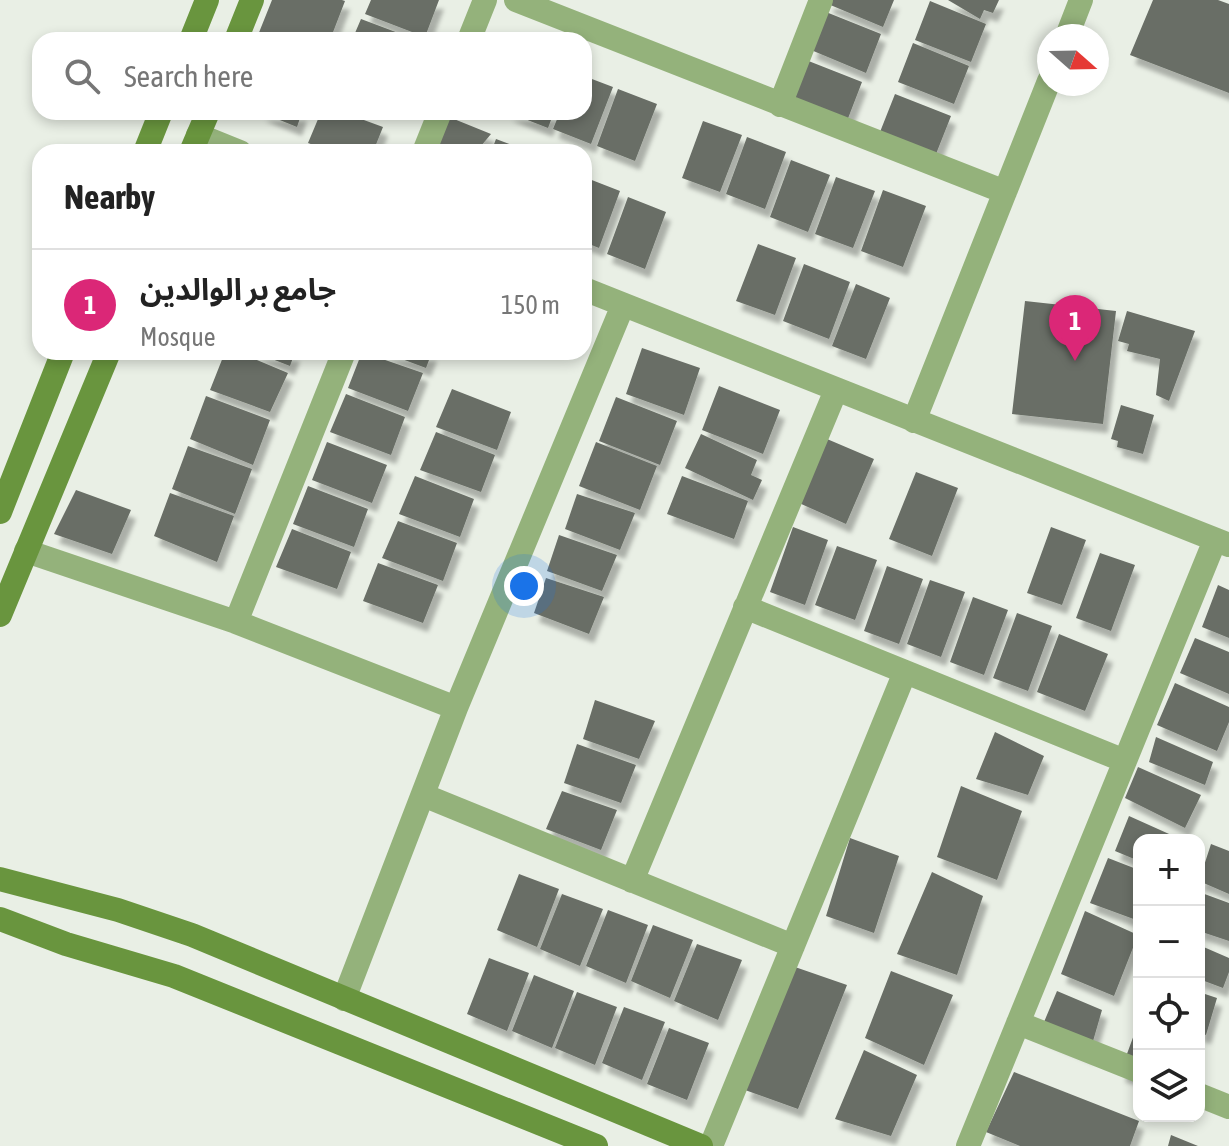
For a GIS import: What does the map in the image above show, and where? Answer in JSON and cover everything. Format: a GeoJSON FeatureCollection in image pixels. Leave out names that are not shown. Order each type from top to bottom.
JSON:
{"type":"FeatureCollection","features":[{"type":"Feature","properties":{"kind":"main road"},"geometry":{"type":"LineString","coordinates":[[194,32],[207,0]]}},
{"type":"Feature","properties":{"kind":"main road"},"geometry":{"type":"LineString","coordinates":[[239,32],[252,0]]}},
{"type":"Feature","properties":{"kind":"main road"},"geometry":{"type":"LineString","coordinates":[[148,144],[158,120]]}},
{"type":"Feature","properties":{"kind":"main road"},"geometry":{"type":"LineString","coordinates":[[195,144],[205,120]]}},
{"type":"Feature","properties":{"kind":"main road"},"geometry":{"type":"LineString","coordinates":[[0,512],[60,360]]}},
{"type":"Feature","properties":{"kind":"main road"},"geometry":{"type":"LineString","coordinates":[[0,615],[106,360]]}},
{"type":"Feature","properties":{"kind":"main road"},"geometry":{"type":"LineString","coordinates":[[0,879],[118,910],[192,935],[701,1146]]}},
{"type":"Feature","properties":{"kind":"main road"},"geometry":{"type":"LineString","coordinates":[[0,919],[66,944],[174,976],[596,1146]]}},
{"type":"Feature","properties":{"kind":"street"},"geometry":{"type":"LineString","coordinates":[[472,32],[485,0]]}},
{"type":"Feature","properties":{"kind":"street"},"geometry":{"type":"LineString","coordinates":[[516,0],[1005,192]]}},
{"type":"Feature","properties":{"kind":"street"},"geometry":{"type":"LineString","coordinates":[[780,105],[821,0]]}},
{"type":"Feature","properties":{"kind":"street"},"geometry":{"type":"LineString","coordinates":[[1072,24],[1081,0]]}},
{"type":"Feature","properties":{"kind":"street"},"geometry":{"type":"LineString","coordinates":[[914,421],[1043,96]]}},
{"type":"Feature","properties":{"kind":"street"},"geometry":{"type":"LineString","coordinates":[[427,144],[437,120]]}},
{"type":"Feature","properties":{"kind":"street"},"geometry":{"type":"LineString","coordinates":[[592,292],[1222,542],[1125,761],[968,1146]]}},
{"type":"Feature","properties":{"kind":"street"},"geometry":{"type":"LineString","coordinates":[[344,999],[456,708],[623,305]]}},
{"type":"Feature","properties":{"kind":"street"},"geometry":{"type":"LineString","coordinates":[[236,622],[341,360]]}},
{"type":"Feature","properties":{"kind":"street"},"geometry":{"type":"LineString","coordinates":[[632,881],[836,390]]}},
{"type":"Feature","properties":{"kind":"street"},"geometry":{"type":"LineString","coordinates":[[26,551],[236,622],[456,708]]}},
{"type":"Feature","properties":{"kind":"street"},"geometry":{"type":"LineString","coordinates":[[745,607],[1125,761]]}},
{"type":"Feature","properties":{"kind":"street"},"geometry":{"type":"LineString","coordinates":[[711,1146],[905,672]]}},
{"type":"Feature","properties":{"kind":"street"},"geometry":{"type":"LineString","coordinates":[[423,795],[793,946]]}},
{"type":"Feature","properties":{"kind":"street"},"geometry":{"type":"LineString","coordinates":[[1018,1023],[1133,1069]]}},
{"type":"Feature","properties":{"kind":"street"},"geometry":{"type":"LineString","coordinates":[[1205,1097],[1229,1107]]}},
{"type":"Feature","properties":{"kind":"building"},"geometry":{"type":"Polygon","coordinates":[[[272,0],[345,1],[333,32],[259,32],[272,0]]]}},
{"type":"Feature","properties":{"kind":"building"},"geometry":{"type":"Polygon","coordinates":[[[371,0],[439,0],[427,32],[412,32],[365,14],[371,0]]]}},
{"type":"Feature","properties":{"kind":"building"},"geometry":{"type":"Polygon","coordinates":[[[829,0],[894,0],[883,27],[828,4],[829,0]]]}},
{"type":"Feature","properties":{"kind":"building"},"geometry":{"type":"Polygon","coordinates":[[[948,0],[999,0],[993,13],[984,10],[980,19],[948,0]]]}},
{"type":"Feature","properties":{"kind":"building"},"geometry":{"type":"Polygon","coordinates":[[[1153,0],[1218,0],[1229,4],[1229,93],[1130,55],[1153,0]]]}},
{"type":"Feature","properties":{"kind":"building"},"geometry":{"type":"Polygon","coordinates":[[[930,1],[986,24],[971,62],[915,40],[930,1]]]}},
{"type":"Feature","properties":{"kind":"building"},"geometry":{"type":"Polygon","coordinates":[[[826,12],[881,34],[866,73],[811,50],[826,12]]]}},
{"type":"Feature","properties":{"kind":"building"},"geometry":{"type":"Polygon","coordinates":[[[361,19],[396,32],[355,32],[361,19]]]}},
{"type":"Feature","properties":{"kind":"building"},"geometry":{"type":"Polygon","coordinates":[[[913,43],[969,66],[954,104],[898,82],[913,43]]]}},
{"type":"Feature","properties":{"kind":"building"},"geometry":{"type":"Polygon","coordinates":[[[806,60],[862,82],[847,121],[791,98],[806,60]]]}},
{"type":"Feature","properties":{"kind":"building"},"geometry":{"type":"Polygon","coordinates":[[[592,79],[613,87],[591,144],[553,129],[557,120],[592,120],[592,79]]]}},
{"type":"Feature","properties":{"kind":"building"},"geometry":{"type":"Polygon","coordinates":[[[618,89],[657,104],[635,161],[597,146],[618,89]]]}},
{"type":"Feature","properties":{"kind":"building"},"geometry":{"type":"Polygon","coordinates":[[[895,94],[951,116],[936,154],[880,132],[895,94]]]}},
{"type":"Feature","properties":{"kind":"building"},"geometry":{"type":"Polygon","coordinates":[[[280,120],[299,120],[297,127],[280,120]]]}},
{"type":"Feature","properties":{"kind":"building"},"geometry":{"type":"Polygon","coordinates":[[[318,120],[364,120],[383,127],[376,144],[308,143],[318,120]]]}},
{"type":"Feature","properties":{"kind":"building"},"geometry":{"type":"Polygon","coordinates":[[[448,120],[456,120],[491,134],[483,144],[439,144],[448,120]]]}},
{"type":"Feature","properties":{"kind":"building"},"geometry":{"type":"Polygon","coordinates":[[[528,120],[551,120],[548,128],[528,120]]]}},
{"type":"Feature","properties":{"kind":"building"},"geometry":{"type":"Polygon","coordinates":[[[703,121],[742,135],[720,192],[682,178],[703,121]]]}},
{"type":"Feature","properties":{"kind":"building"},"geometry":{"type":"Polygon","coordinates":[[[747,137],[786,152],[765,209],[726,194],[747,137]]]}},
{"type":"Feature","properties":{"kind":"building"},"geometry":{"type":"Polygon","coordinates":[[[791,160],[830,175],[808,232],[770,217],[791,160]]]}},
{"type":"Feature","properties":{"kind":"building"},"geometry":{"type":"Polygon","coordinates":[[[836,177],[875,191],[853,248],[815,234],[836,177]]]}},
{"type":"Feature","properties":{"kind":"building"},"geometry":{"type":"Polygon","coordinates":[[[592,180],[620,191],[599,248],[592,245],[592,180]]]}},
{"type":"Feature","properties":{"kind":"building"},"geometry":{"type":"Polygon","coordinates":[[[883,190],[926,206],[903,267],[861,251],[883,190]]]}},
{"type":"Feature","properties":{"kind":"building"},"geometry":{"type":"Polygon","coordinates":[[[628,197],[666,212],[645,269],[607,254],[628,197]]]}},
{"type":"Feature","properties":{"kind":"building"},"geometry":{"type":"Polygon","coordinates":[[[758,244],[796,258],[775,315],[736,301],[758,244]]]}},
{"type":"Feature","properties":{"kind":"building"},"geometry":{"type":"Polygon","coordinates":[[[804,264],[850,282],[829,339],[783,321],[804,264]]]}},
{"type":"Feature","properties":{"kind":"building"},"geometry":{"type":"Polygon","coordinates":[[[856,284],[890,298],[866,359],[832,346],[856,284]]]}},
{"type":"Feature","properties":{"kind":"building"},"geometry":{"type":"Polygon","coordinates":[[[1025,301],[1116,311],[1103,424],[1012,414],[1025,301]]]}},
{"type":"Feature","properties":{"kind":"building"},"geometry":{"type":"Polygon","coordinates":[[[1127,311],[1195,331],[1169,401],[1156,395],[1160,359],[1127,351],[1129,344],[1118,341],[1127,311]]]}},
{"type":"Feature","properties":{"kind":"building"},"geometry":{"type":"Polygon","coordinates":[[[642,348],[700,368],[684,415],[626,394],[642,348]]]}},
{"type":"Feature","properties":{"kind":"building"},"geometry":{"type":"Polygon","coordinates":[[[222,360],[257,360],[288,373],[270,412],[210,390],[222,360]]]}},
{"type":"Feature","properties":{"kind":"building"},"geometry":{"type":"Polygon","coordinates":[[[275,360],[292,360],[290,366],[275,360]]]}},
{"type":"Feature","properties":{"kind":"building"},"geometry":{"type":"Polygon","coordinates":[[[359,360],[385,360],[423,373],[408,411],[348,388],[359,360]]]}},
{"type":"Feature","properties":{"kind":"building"},"geometry":{"type":"Polygon","coordinates":[[[404,360],[429,360],[426,368],[404,360]]]}},
{"type":"Feature","properties":{"kind":"building"},"geometry":{"type":"Polygon","coordinates":[[[719,386],[780,410],[763,454],[702,430],[719,386]]]}},
{"type":"Feature","properties":{"kind":"building"},"geometry":{"type":"Polygon","coordinates":[[[452,389],[511,412],[497,450],[436,427],[452,389]]]}},
{"type":"Feature","properties":{"kind":"building"},"geometry":{"type":"Polygon","coordinates":[[[346,394],[405,417],[391,455],[330,432],[346,394]]]}},
{"type":"Feature","properties":{"kind":"building"},"geometry":{"type":"Polygon","coordinates":[[[206,396],[270,420],[253,465],[190,439],[206,396]]]}},
{"type":"Feature","properties":{"kind":"building"},"geometry":{"type":"Polygon","coordinates":[[[616,397],[677,421],[660,465],[599,441],[616,397]]]}},
{"type":"Feature","properties":{"kind":"building"},"geometry":{"type":"Polygon","coordinates":[[[1121,405],[1154,415],[1143,454],[1117,447],[1118,441],[1111,439],[1121,405]]]}},
{"type":"Feature","properties":{"kind":"building"},"geometry":{"type":"Polygon","coordinates":[[[436,432],[495,455],[481,492],[420,470],[436,432]]]}},
{"type":"Feature","properties":{"kind":"building"},"geometry":{"type":"Polygon","coordinates":[[[701,434],[757,460],[751,475],[762,480],[753,500],[685,468],[701,434]]]}},
{"type":"Feature","properties":{"kind":"building"},"geometry":{"type":"Polygon","coordinates":[[[827,439],[874,459],[846,524],[799,503],[827,439]]]}},
{"type":"Feature","properties":{"kind":"building"},"geometry":{"type":"Polygon","coordinates":[[[327,442],[387,465],[372,503],[312,480],[327,442]]]}},
{"type":"Feature","properties":{"kind":"building"},"geometry":{"type":"Polygon","coordinates":[[[596,442],[657,466],[640,510],[579,486],[596,442]]]}},
{"type":"Feature","properties":{"kind":"building"},"geometry":{"type":"Polygon","coordinates":[[[188,446],[252,469],[235,514],[172,489],[188,446]]]}},
{"type":"Feature","properties":{"kind":"building"},"geometry":{"type":"Polygon","coordinates":[[[916,472],[958,488],[932,556],[889,539],[916,472]]]}},
{"type":"Feature","properties":{"kind":"building"},"geometry":{"type":"Polygon","coordinates":[[[415,476],[474,499],[460,537],[399,514],[415,476]]]}},
{"type":"Feature","properties":{"kind":"building"},"geometry":{"type":"Polygon","coordinates":[[[682,476],[748,501],[734,539],[667,514],[682,476]]]}},
{"type":"Feature","properties":{"kind":"building"},"geometry":{"type":"Polygon","coordinates":[[[308,486],[368,509],[354,547],[293,524],[308,486]]]}},
{"type":"Feature","properties":{"kind":"building"},"geometry":{"type":"Polygon","coordinates":[[[76,490],[131,510],[112,554],[54,534],[76,490]]]}},
{"type":"Feature","properties":{"kind":"building"},"geometry":{"type":"Polygon","coordinates":[[[170,493],[234,516],[217,562],[154,536],[170,493]]]}},
{"type":"Feature","properties":{"kind":"building"},"geometry":{"type":"Polygon","coordinates":[[[577,494],[635,513],[620,550],[565,529],[577,494]]]}},
{"type":"Feature","properties":{"kind":"building"},"geometry":{"type":"Polygon","coordinates":[[[398,521],[457,543],[443,581],[382,558],[398,521]]]}},
{"type":"Feature","properties":{"kind":"building"},"geometry":{"type":"Polygon","coordinates":[[[793,527],[828,540],[805,605],[770,592],[793,527]]]}},
{"type":"Feature","properties":{"kind":"building"},"geometry":{"type":"Polygon","coordinates":[[[1051,527],[1086,540],[1062,605],[1027,593],[1051,527]]]}},
{"type":"Feature","properties":{"kind":"building"},"geometry":{"type":"Polygon","coordinates":[[[292,529],[351,552],[337,589],[276,567],[292,529]]]}},
{"type":"Feature","properties":{"kind":"building"},"geometry":{"type":"Polygon","coordinates":[[[559,535],[617,555],[602,591],[547,571],[559,535]]]}},
{"type":"Feature","properties":{"kind":"building"},"geometry":{"type":"Polygon","coordinates":[[[837,546],[877,560],[855,620],[815,605],[837,546]]]}},
{"type":"Feature","properties":{"kind":"building"},"geometry":{"type":"Polygon","coordinates":[[[1100,553],[1135,565],[1111,631],[1076,618],[1100,553]]]}},
{"type":"Feature","properties":{"kind":"building"},"geometry":{"type":"Polygon","coordinates":[[[378,563],[438,585],[423,623],[363,601],[378,563]]]}},
{"type":"Feature","properties":{"kind":"building"},"geometry":{"type":"Polygon","coordinates":[[[887,566],[923,579],[899,644],[864,631],[887,566]]]}},
{"type":"Feature","properties":{"kind":"building"},"geometry":{"type":"Polygon","coordinates":[[[546,578],[604,597],[589,634],[534,613],[546,578]]]}},
{"type":"Feature","properties":{"kind":"building"},"geometry":{"type":"Polygon","coordinates":[[[930,580],[965,592],[941,657],[907,644],[930,580]]]}},
{"type":"Feature","properties":{"kind":"building"},"geometry":{"type":"Polygon","coordinates":[[[1218,585],[1229,590],[1229,638],[1202,627],[1218,585]]]}},
{"type":"Feature","properties":{"kind":"building"},"geometry":{"type":"Polygon","coordinates":[[[973,597],[1008,610],[984,675],[950,662],[973,597]]]}},
{"type":"Feature","properties":{"kind":"building"},"geometry":{"type":"Polygon","coordinates":[[[1017,613],[1052,626],[1028,691],[993,678],[1017,613]]]}},
{"type":"Feature","properties":{"kind":"building"},"geometry":{"type":"Polygon","coordinates":[[[1059,634],[1108,654],[1085,711],[1037,692],[1059,634]]]}},
{"type":"Feature","properties":{"kind":"building"},"geometry":{"type":"Polygon","coordinates":[[[1195,638],[1229,652],[1229,694],[1180,673],[1195,638]]]}},
{"type":"Feature","properties":{"kind":"building"},"geometry":{"type":"Polygon","coordinates":[[[1175,683],[1229,707],[1229,722],[1217,751],[1157,725],[1175,683]]]}},
{"type":"Feature","properties":{"kind":"building"},"geometry":{"type":"Polygon","coordinates":[[[595,700],[655,721],[639,759],[583,739],[595,700]]]}},
{"type":"Feature","properties":{"kind":"building"},"geometry":{"type":"Polygon","coordinates":[[[995,732],[1044,756],[1028,795],[976,779],[995,732]]]}},
{"type":"Feature","properties":{"kind":"building"},"geometry":{"type":"Polygon","coordinates":[[[1156,737],[1213,762],[1205,785],[1149,762],[1156,737]]]}},
{"type":"Feature","properties":{"kind":"building"},"geometry":{"type":"Polygon","coordinates":[[[577,744],[636,765],[621,803],[564,783],[577,744]]]}},
{"type":"Feature","properties":{"kind":"building"},"geometry":{"type":"Polygon","coordinates":[[[1138,767],[1201,795],[1185,828],[1125,798],[1138,767]]]}},
{"type":"Feature","properties":{"kind":"building"},"geometry":{"type":"Polygon","coordinates":[[[961,786],[1022,811],[997,880],[937,857],[961,786]]]}},
{"type":"Feature","properties":{"kind":"building"},"geometry":{"type":"Polygon","coordinates":[[[562,791],[617,810],[601,850],[546,829],[562,791]]]}},
{"type":"Feature","properties":{"kind":"building"},"geometry":{"type":"Polygon","coordinates":[[[1129,816],[1169,834],[1133,834],[1133,858],[1115,851],[1129,816]]]}},
{"type":"Feature","properties":{"kind":"building"},"geometry":{"type":"Polygon","coordinates":[[[850,838],[899,856],[874,933],[826,916],[850,838]]]}},
{"type":"Feature","properties":{"kind":"building"},"geometry":{"type":"Polygon","coordinates":[[[1211,844],[1229,851],[1229,894],[1205,884],[1205,862],[1211,844]]]}},
{"type":"Feature","properties":{"kind":"building"},"geometry":{"type":"Polygon","coordinates":[[[1108,858],[1133,868],[1133,919],[1090,903],[1108,858]]]}},
{"type":"Feature","properties":{"kind":"building"},"geometry":{"type":"Polygon","coordinates":[[[932,872],[983,896],[957,975],[897,954],[932,872]]]}},
{"type":"Feature","properties":{"kind":"building"},"geometry":{"type":"Polygon","coordinates":[[[519,874],[559,889],[537,947],[497,930],[519,874]]]}},
{"type":"Feature","properties":{"kind":"building"},"geometry":{"type":"Polygon","coordinates":[[[562,894],[603,909],[580,966],[540,949],[562,894]]]}},
{"type":"Feature","properties":{"kind":"building"},"geometry":{"type":"Polygon","coordinates":[[[1205,894],[1229,903],[1229,941],[1205,933],[1205,894]]]}},
{"type":"Feature","properties":{"kind":"building"},"geometry":{"type":"Polygon","coordinates":[[[608,910],[648,925],[626,983],[586,966],[608,910]]]}},
{"type":"Feature","properties":{"kind":"building"},"geometry":{"type":"Polygon","coordinates":[[[1085,911],[1133,933],[1133,948],[1114,996],[1061,974],[1085,911]]]}},
{"type":"Feature","properties":{"kind":"building"},"geometry":{"type":"Polygon","coordinates":[[[653,925],[693,940],[670,998],[631,981],[653,925]]]}},
{"type":"Feature","properties":{"kind":"building"},"geometry":{"type":"Polygon","coordinates":[[[697,944],[742,960],[718,1020],[674,1001],[697,944]]]}},
{"type":"Feature","properties":{"kind":"building"},"geometry":{"type":"Polygon","coordinates":[[[1205,948],[1229,958],[1229,972],[1223,988],[1205,981],[1205,948]]]}},
{"type":"Feature","properties":{"kind":"building"},"geometry":{"type":"Polygon","coordinates":[[[489,958],[529,973],[507,1031],[467,1014],[489,958]]]}},
{"type":"Feature","properties":{"kind":"building"},"geometry":{"type":"Polygon","coordinates":[[[795,967],[847,985],[798,1109],[745,1090],[795,967]]]}},
{"type":"Feature","properties":{"kind":"building"},"geometry":{"type":"Polygon","coordinates":[[[891,971],[953,995],[924,1065],[865,1038],[891,971]]]}},
{"type":"Feature","properties":{"kind":"building"},"geometry":{"type":"Polygon","coordinates":[[[534,975],[574,991],[552,1048],[512,1031],[534,975]]]}},
{"type":"Feature","properties":{"kind":"building"},"geometry":{"type":"Polygon","coordinates":[[[1057,991],[1102,1010],[1089,1055],[1039,1034],[1057,991]]]}},
{"type":"Feature","properties":{"kind":"building"},"geometry":{"type":"Polygon","coordinates":[[[577,992],[617,1007],[595,1065],[555,1048],[577,992]]]}},
{"type":"Feature","properties":{"kind":"building"},"geometry":{"type":"Polygon","coordinates":[[[1205,994],[1217,998],[1205,1035],[1205,994]]]}},
{"type":"Feature","properties":{"kind":"building"},"geometry":{"type":"Polygon","coordinates":[[[624,1007],[665,1022],[642,1080],[602,1063],[624,1007]]]}},
{"type":"Feature","properties":{"kind":"building"},"geometry":{"type":"Polygon","coordinates":[[[669,1028],[709,1043],[687,1100],[647,1084],[669,1028]]]}},
{"type":"Feature","properties":{"kind":"building"},"geometry":{"type":"Polygon","coordinates":[[[1133,1037],[1133,1077],[1120,1073],[1133,1037]]]}},
{"type":"Feature","properties":{"kind":"building"},"geometry":{"type":"Polygon","coordinates":[[[864,1050],[917,1075],[891,1136],[835,1119],[864,1050]]]}},
{"type":"Feature","properties":{"kind":"building"},"geometry":{"type":"Polygon","coordinates":[[[1014,1072],[1139,1122],[1130,1146],[1020,1146],[986,1132],[1014,1072]]]}},
{"type":"Feature","properties":{"kind":"building"},"geometry":{"type":"Polygon","coordinates":[[[1171,1135],[1198,1146],[1168,1146],[1171,1135]]]}},
{"type":"Feature","properties":{"kind":"place","name":"جامع بر الوالدين"},"geometry":{"type":"Point","coordinates":[1075,361]}}]}
